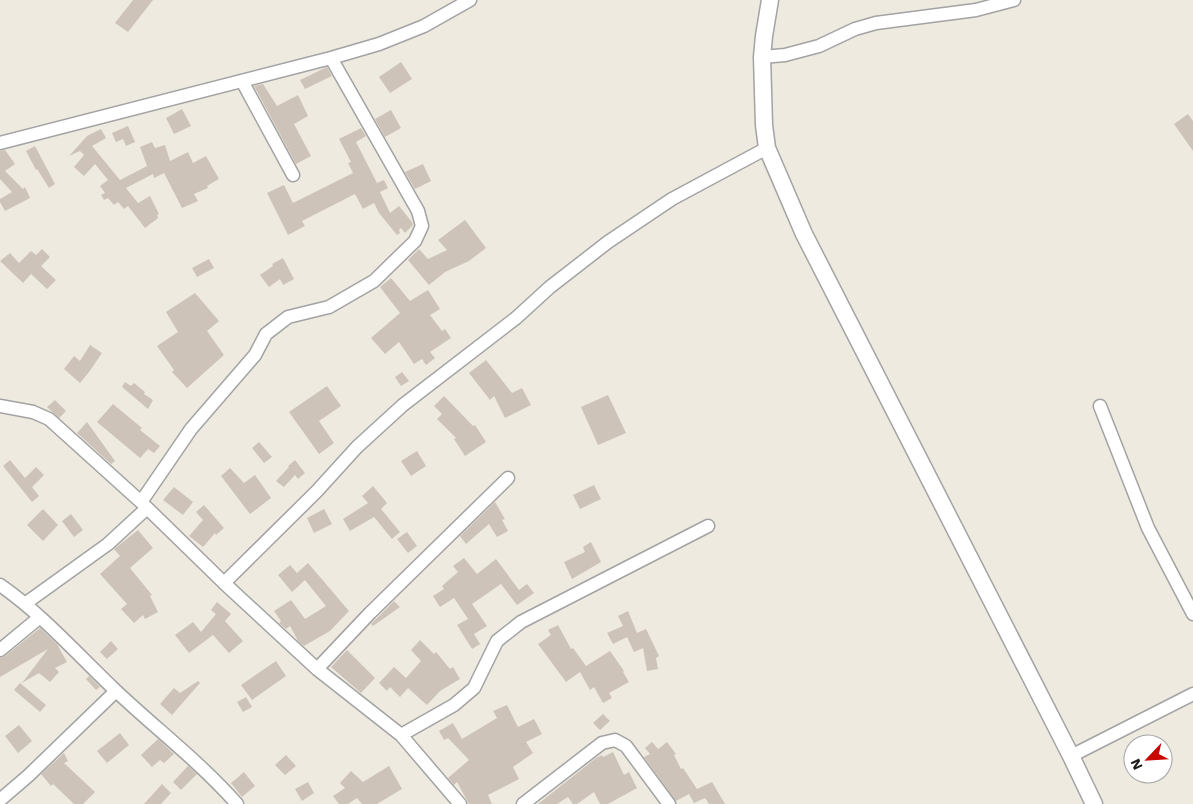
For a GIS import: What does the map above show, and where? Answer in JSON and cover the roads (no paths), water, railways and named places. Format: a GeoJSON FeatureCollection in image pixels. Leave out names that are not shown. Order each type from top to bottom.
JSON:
{"type":"FeatureCollection","features":[{"type":"Feature","properties":{"kind":"street"},"geometry":{"type":"LineString","coordinates":[[0,144],[379,44],[424,26],[470,0]]}},
{"type":"Feature","properties":{"kind":"street"},"geometry":{"type":"LineString","coordinates":[[770,0],[762,57],[764,125],[767,148],[804,234],[1094,804]]}},
{"type":"Feature","properties":{"kind":"street"},"geometry":{"type":"LineString","coordinates":[[762,57],[785,55],[819,46],[854,29],[876,23],[976,10],[1014,0]]}},
{"type":"Feature","properties":{"kind":"street"},"geometry":{"type":"LineString","coordinates":[[26,603],[108,544],[144,505],[191,429],[255,355],[266,334],[288,317],[329,307],[374,281],[416,241],[422,226],[418,210],[331,58]]}},
{"type":"Feature","properties":{"kind":"street"},"geometry":{"type":"LineString","coordinates":[[242,81],[293,175]]}},
{"type":"Feature","properties":{"kind":"street"},"geometry":{"type":"LineString","coordinates":[[224,583],[317,491],[357,447],[403,405],[516,318],[550,287],[608,242],[672,199],[767,148]]}},
{"type":"Feature","properties":{"kind":"street"},"geometry":{"type":"LineString","coordinates":[[0,406],[33,412],[48,419],[144,505],[224,583],[317,669],[401,735],[460,804]]}},
{"type":"Feature","properties":{"kind":"street"},"geometry":{"type":"LineString","coordinates":[[1100,406],[1148,528],[1193,614]]}},
{"type":"Feature","properties":{"kind":"street"},"geometry":{"type":"LineString","coordinates":[[317,669],[370,612],[508,478]]}},
{"type":"Feature","properties":{"kind":"street"},"geometry":{"type":"LineString","coordinates":[[401,735],[454,705],[474,688],[497,641],[521,622],[708,526]]}},
{"type":"Feature","properties":{"kind":"street"},"geometry":{"type":"LineString","coordinates":[[0,585],[26,603],[116,691],[215,780],[237,804]]}},
{"type":"Feature","properties":{"kind":"street"},"geometry":{"type":"LineString","coordinates":[[0,650],[40,617]]}},
{"type":"Feature","properties":{"kind":"street"},"geometry":{"type":"LineString","coordinates":[[0,800],[28,776],[116,691]]}},
{"type":"Feature","properties":{"kind":"street"},"geometry":{"type":"LineString","coordinates":[[1071,756],[1193,694]]}},
{"type":"Feature","properties":{"kind":"street"},"geometry":{"type":"LineString","coordinates":[[523,804],[602,743],[615,740],[626,746],[669,804]]}}]}
